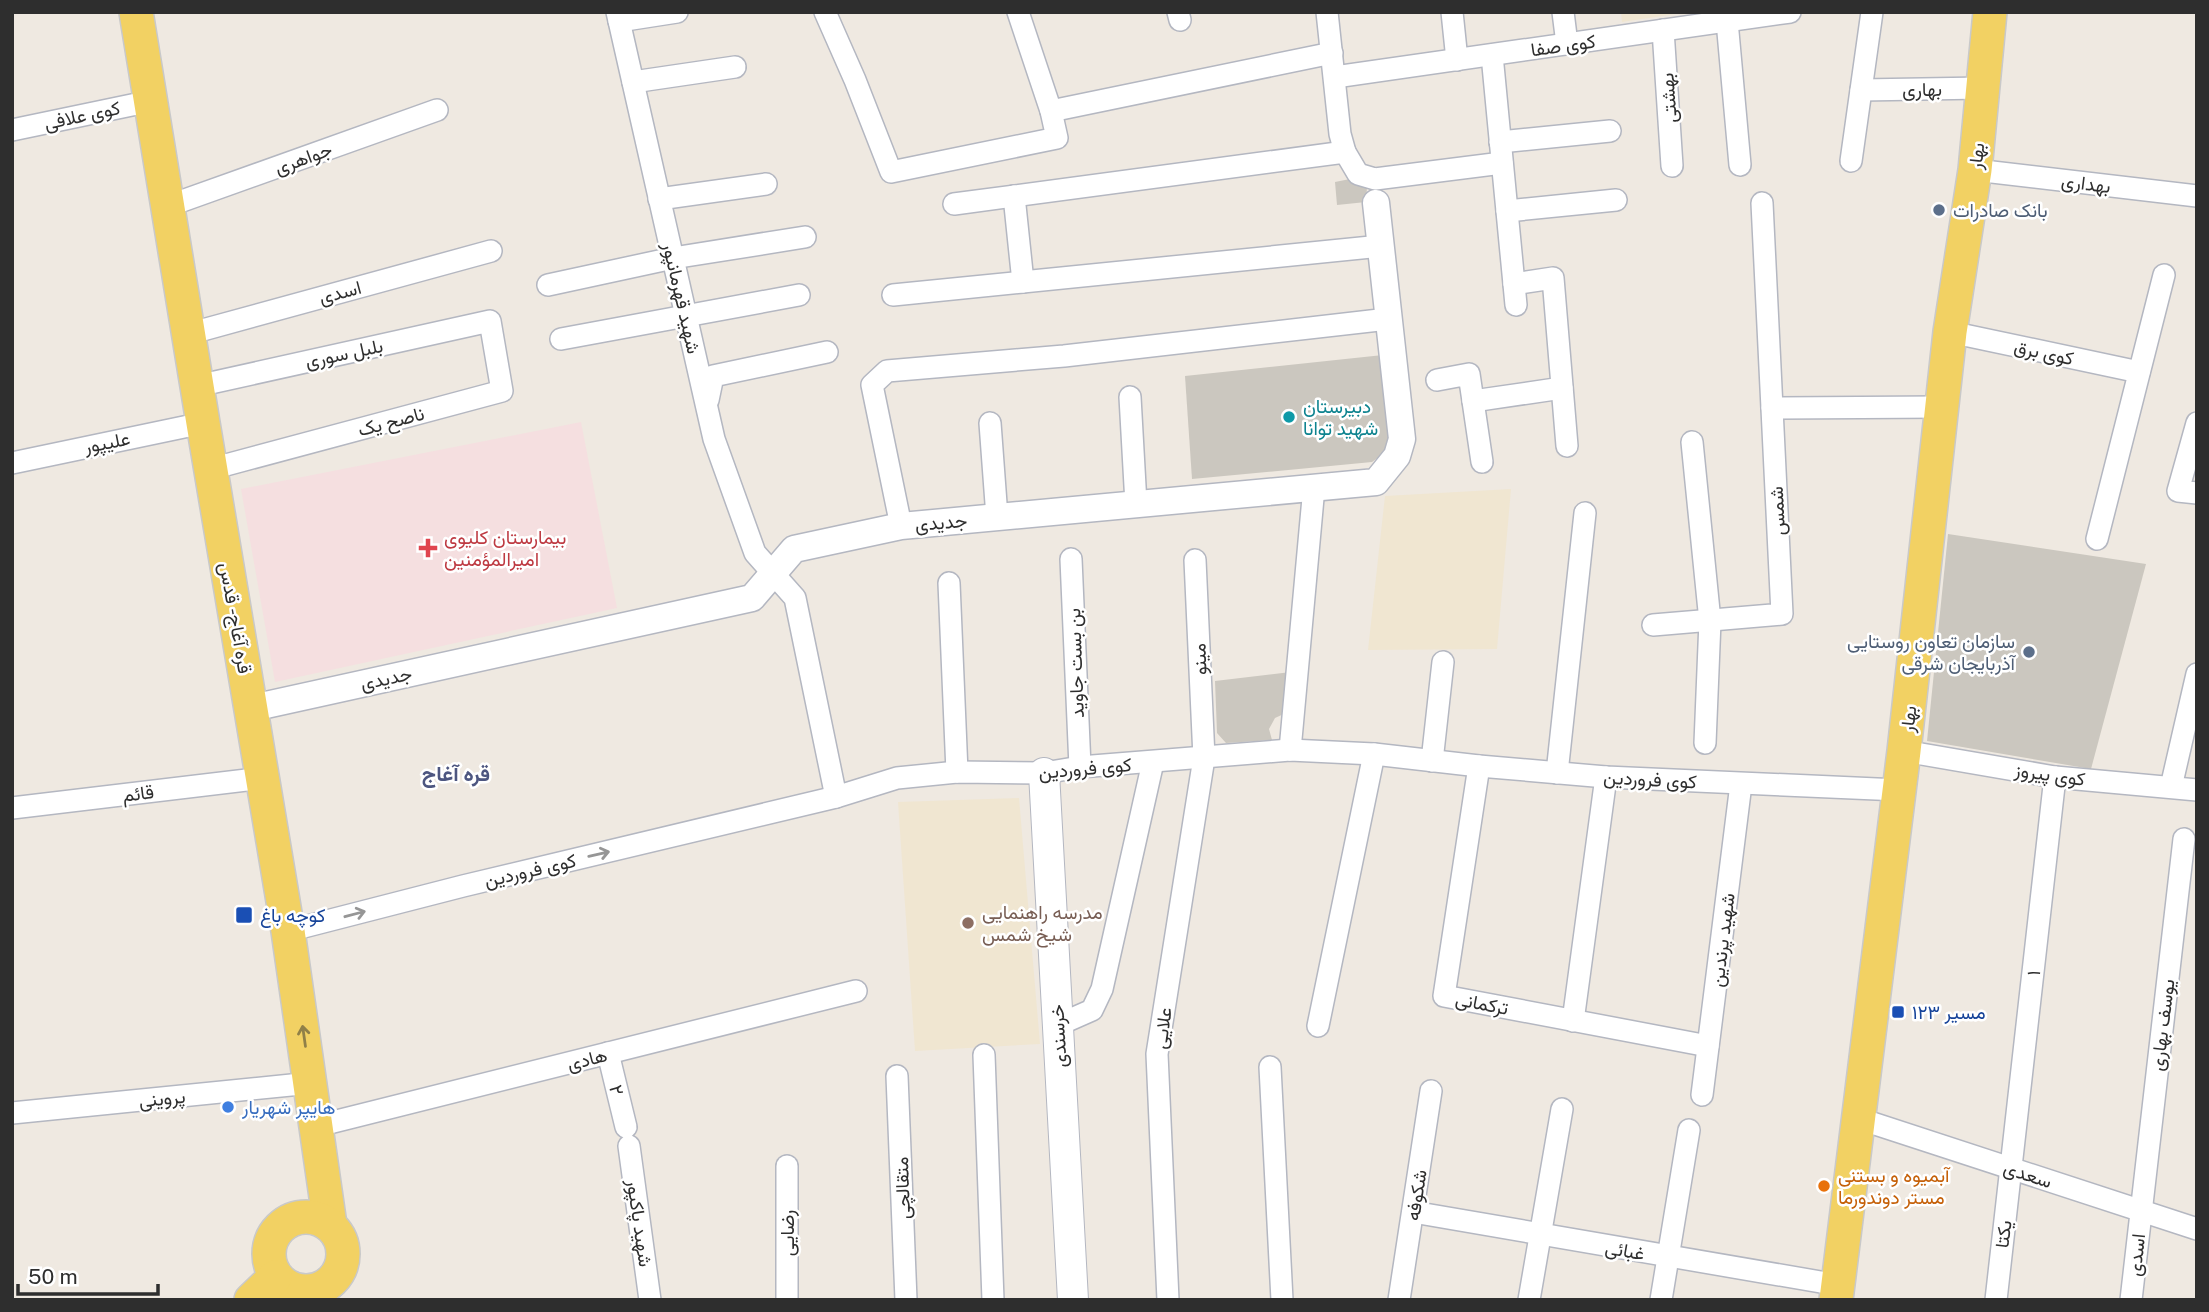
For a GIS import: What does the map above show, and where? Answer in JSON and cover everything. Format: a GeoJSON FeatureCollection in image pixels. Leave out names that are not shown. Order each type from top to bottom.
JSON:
{"type":"FeatureCollection","features":[{"type":"Feature","properties":{"kind":"main road","name":"قره آغاج - قدس"},"geometry":{"type":"LineString","coordinates":[[136,12],[288,931],[330,1225]]}},
{"type":"Feature","properties":{"kind":"main road","name":"بهار"},"geometry":{"type":"LineString","coordinates":[[1837,1292],[1904,751],[1950,332],[1975,170],[1990,12]]}},
{"type":"Feature","properties":{"kind":"main road","name":"خرسندی"},"geometry":{"type":"LineString","coordinates":[[1044,773],[1073,1300]]}},
{"type":"Feature","properties":{"kind":"main road"},"geometry":{"type":"LineString","coordinates":[[311,1216],[330,1225],[342,1241],[343,1261],[336,1289],[293,1290],[275,1277],[268,1255],[274,1233],[290,1219],[311,1216]]}},
{"type":"Feature","properties":{"kind":"main road"},"geometry":{"type":"LineString","coordinates":[[251,1300],[275,1277]]}},
{"type":"Feature","properties":{"kind":"street"},"geometry":{"type":"LineString","coordinates":[[618,17],[677,12]]}},
{"type":"Feature","properties":{"kind":"street"},"geometry":{"type":"LineString","coordinates":[[825,12],[891,172],[1057,138],[1051,111],[1018,12]]}},
{"type":"Feature","properties":{"kind":"street"},"geometry":{"type":"LineString","coordinates":[[1327,12],[1343,143],[1358,174],[1376,191],[1501,153],[1610,131]]}},
{"type":"Feature","properties":{"kind":"street"},"geometry":{"type":"LineString","coordinates":[[1452,12],[1458,60]]}},
{"type":"Feature","properties":{"kind":"street"},"geometry":{"type":"LineString","coordinates":[[1563,12],[1567,44]]}},
{"type":"Feature","properties":{"kind":"street","name":"کوی صفا"},"geometry":{"type":"LineString","coordinates":[[1335,77],[1790,12]]}},
{"type":"Feature","properties":{"kind":"street"},"geometry":{"type":"LineString","coordinates":[[1851,161],[1872,12]]}},
{"type":"Feature","properties":{"kind":"street","name":"شهید قهرمانپور"},"geometry":{"type":"LineString","coordinates":[[618,17],[714,439],[755,553],[795,598],[836,797]]}},
{"type":"Feature","properties":{"kind":"street"},"geometry":{"type":"LineString","coordinates":[[1727,21],[1740,165]]}},
{"type":"Feature","properties":{"kind":"street","name":"بهشتی"},"geometry":{"type":"LineString","coordinates":[[1663,30],[1672,166]]}},
{"type":"Feature","properties":{"kind":"street"},"geometry":{"type":"LineString","coordinates":[[1051,111],[1332,53]]}},
{"type":"Feature","properties":{"kind":"street"},"geometry":{"type":"LineString","coordinates":[[1492,55],[1515,294],[1552,278],[1567,446]]}},
{"type":"Feature","properties":{"kind":"street"},"geometry":{"type":"LineString","coordinates":[[633,82],[734,66]]}},
{"type":"Feature","properties":{"kind":"street","name":"بهاری"},"geometry":{"type":"LineString","coordinates":[[1861,90],[1983,88]]}},
{"type":"Feature","properties":{"kind":"street","name":"کوی علافی"},"geometry":{"type":"LineString","coordinates":[[12,130],[151,101]]}},
{"type":"Feature","properties":{"kind":"street","name":"جواهری"},"geometry":{"type":"LineString","coordinates":[[168,206],[437,110]]}},
{"type":"Feature","properties":{"kind":"street"},"geometry":{"type":"LineString","coordinates":[[954,204],[1343,143]]}},
{"type":"Feature","properties":{"kind":"street","name":"بهداری"},"geometry":{"type":"LineString","coordinates":[[1975,170],[2197,196]]}},
{"type":"Feature","properties":{"kind":"street"},"geometry":{"type":"LineString","coordinates":[[659,199],[766,184]]}},
{"type":"Feature","properties":{"kind":"street","name":"جدیدی"},"geometry":{"type":"LineString","coordinates":[[252,708],[752,598],[794,549],[901,526],[1376,482],[1397,456],[1402,439],[1376,191]]}},
{"type":"Feature","properties":{"kind":"street"},"geometry":{"type":"LineString","coordinates":[[1014,196],[1023,282]]}},
{"type":"Feature","properties":{"kind":"street"},"geometry":{"type":"LineString","coordinates":[[1507,211],[1616,200]]}},
{"type":"Feature","properties":{"kind":"street","name":"شمس"},"geometry":{"type":"LineString","coordinates":[[1710,621],[1782,614],[1762,203]]}},
{"type":"Feature","properties":{"kind":"street"},"geometry":{"type":"LineString","coordinates":[[548,285],[673,258],[805,237]]}},
{"type":"Feature","properties":{"kind":"street"},"geometry":{"type":"LineString","coordinates":[[893,295],[1381,246]]}},
{"type":"Feature","properties":{"kind":"street","name":"اسدی"},"geometry":{"type":"LineString","coordinates":[[188,334],[491,251]]}},
{"type":"Feature","properties":{"kind":"street"},"geometry":{"type":"LineString","coordinates":[[2096,539],[2164,275]]}},
{"type":"Feature","properties":{"kind":"street"},"geometry":{"type":"LineString","coordinates":[[561,339],[799,295]]}},
{"type":"Feature","properties":{"kind":"street"},"geometry":{"type":"LineString","coordinates":[[901,526],[872,385],[887,371],[1064,356],[1388,319]]}},
{"type":"Feature","properties":{"kind":"street","name":"بلبل سوری"},"geometry":{"type":"LineString","coordinates":[[197,386],[490,321]]}},
{"type":"Feature","properties":{"kind":"street","name":"ناصح یک"},"geometry":{"type":"LineString","coordinates":[[211,469],[502,391],[490,321]]}},
{"type":"Feature","properties":{"kind":"street","name":"کوی برق"},"geometry":{"type":"LineString","coordinates":[[1950,332],[2139,372]]}},
{"type":"Feature","properties":{"kind":"street"},"geometry":{"type":"LineString","coordinates":[[706,406],[713,376],[827,352]]}},
{"type":"Feature","properties":{"kind":"street"},"geometry":{"type":"LineString","coordinates":[[1437,380],[1469,374],[1482,461]]}},
{"type":"Feature","properties":{"kind":"street"},"geometry":{"type":"LineString","coordinates":[[1473,401],[1562,388]]}},
{"type":"Feature","properties":{"kind":"street"},"geometry":{"type":"LineString","coordinates":[[1130,397],[1136,504]]}},
{"type":"Feature","properties":{"kind":"street"},"geometry":{"type":"LineString","coordinates":[[1772,408],[1942,407]]}},
{"type":"Feature","properties":{"kind":"street"},"geometry":{"type":"LineString","coordinates":[[990,423],[997,517]]}},
{"type":"Feature","properties":{"kind":"street"},"geometry":{"type":"LineString","coordinates":[[2197,423],[2178,491],[2197,493]]}},
{"type":"Feature","properties":{"kind":"street","name":"علیپور"},"geometry":{"type":"LineString","coordinates":[[12,463],[203,424]]}},
{"type":"Feature","properties":{"kind":"street"},"geometry":{"type":"LineString","coordinates":[[1692,442],[1710,621],[1705,743]]}},
{"type":"Feature","properties":{"kind":"street"},"geometry":{"type":"LineString","coordinates":[[1290,750],[1314,487]]}},
{"type":"Feature","properties":{"kind":"street"},"geometry":{"type":"LineString","coordinates":[[1557,773],[1585,513]]}},
{"type":"Feature","properties":{"kind":"street","name":"بن بست جاوید"},"geometry":{"type":"LineString","coordinates":[[1071,559],[1080,767]]}},
{"type":"Feature","properties":{"kind":"street","name":"مینو"},"geometry":{"type":"LineString","coordinates":[[1195,560],[1204,758]]}},
{"type":"Feature","properties":{"kind":"street"},"geometry":{"type":"LineString","coordinates":[[949,583],[957,772]]}},
{"type":"Feature","properties":{"kind":"street"},"geometry":{"type":"LineString","coordinates":[[1653,625],[1710,621]]}},
{"type":"Feature","properties":{"kind":"street"},"geometry":{"type":"LineString","coordinates":[[1432,761],[1443,662]]}},
{"type":"Feature","properties":{"kind":"street"},"geometry":{"type":"LineString","coordinates":[[2171,787],[2197,674]]}},
{"type":"Feature","properties":{"kind":"street","name":"کوی فروردین"},"geometry":{"type":"LineString","coordinates":[[288,931],[463,886],[836,797],[897,778],[957,772],[1044,773],[1080,767],[1290,750],[1374,754],[1606,777],[1899,790]]}},
{"type":"Feature","properties":{"kind":"street","name":"کوی پیروز"},"geometry":{"type":"LineString","coordinates":[[1904,751],[2055,777],[2197,790]]}},
{"type":"Feature","properties":{"kind":"street"},"geometry":{"type":"LineString","coordinates":[[1318,1026],[1374,754]]}},
{"type":"Feature","properties":{"kind":"street","name":"علایی"},"geometry":{"type":"LineString","coordinates":[[1168,1300],[1157,1054],[1204,758]]}},
{"type":"Feature","properties":{"kind":"street"},"geometry":{"type":"LineString","coordinates":[[1058,1024],[1091,1010],[1102,989],[1153,762]]}},
{"type":"Feature","properties":{"kind":"street","name":"ترکمانی"},"geometry":{"type":"LineString","coordinates":[[1479,766],[1444,996],[1708,1046]]}},
{"type":"Feature","properties":{"kind":"street"},"geometry":{"type":"LineString","coordinates":[[1573,1020],[1606,777]]}},
{"type":"Feature","properties":{"kind":"street","name":"۱"},"geometry":{"type":"LineString","coordinates":[[2011,1169],[2055,777]]}},
{"type":"Feature","properties":{"kind":"street","name":"قائم"},"geometry":{"type":"LineString","coordinates":[[12,808],[263,778]]}},
{"type":"Feature","properties":{"kind":"street","name":"شهید پرندین"},"geometry":{"type":"LineString","coordinates":[[1702,1095],[1741,784]]}},
{"type":"Feature","properties":{"kind":"street","name":"یوسف بهاری"},"geometry":{"type":"LineString","coordinates":[[2141,1211],[2184,839]]}},
{"type":"Feature","properties":{"kind":"street","name":"هادی"},"geometry":{"type":"LineString","coordinates":[[317,1126],[856,991]]}},
{"type":"Feature","properties":{"kind":"street","name":"۲"},"geometry":{"type":"LineString","coordinates":[[608,1053],[627,1137]]}},
{"type":"Feature","properties":{"kind":"street"},"geometry":{"type":"LineString","coordinates":[[984,1055],[993,1300]]}},
{"type":"Feature","properties":{"kind":"street"},"geometry":{"type":"LineString","coordinates":[[1270,1067],[1282,1300]]}},
{"type":"Feature","properties":{"kind":"street","name":"متقالچی"},"geometry":{"type":"LineString","coordinates":[[897,1076],[906,1300]]}},
{"type":"Feature","properties":{"kind":"street","name":"پروینی"},"geometry":{"type":"LineString","coordinates":[[12,1113],[311,1083]]}},
{"type":"Feature","properties":{"kind":"street","name":"شکوفه"},"geometry":{"type":"LineString","coordinates":[[1399,1300],[1431,1091]]}},
{"type":"Feature","properties":{"kind":"street"},"geometry":{"type":"LineString","coordinates":[[1529,1300],[1562,1109]]}},
{"type":"Feature","properties":{"kind":"street","name":"سعدی"},"geometry":{"type":"LineString","coordinates":[[1860,1119],[2197,1229]]}},
{"type":"Feature","properties":{"kind":"street"},"geometry":{"type":"LineString","coordinates":[[1661,1300],[1689,1130]]}},
{"type":"Feature","properties":{"kind":"street","name":"شهید پاکپور"},"geometry":{"type":"LineString","coordinates":[[627,1137],[650,1300]]}},
{"type":"Feature","properties":{"kind":"street","name":"رضایی"},"geometry":{"type":"LineString","coordinates":[[787,1166],[787,1300]]}},
{"type":"Feature","properties":{"kind":"street","name":"یکتا"},"geometry":{"type":"LineString","coordinates":[[1996,1300],[2011,1169]]}},
{"type":"Feature","properties":{"kind":"street","name":"اسدی"},"geometry":{"type":"LineString","coordinates":[[2131,1300],[2141,1211]]}},
{"type":"Feature","properties":{"kind":"street","name":"غبائی"},"geometry":{"type":"LineString","coordinates":[[1413,1212],[1667,1257],[1837,1292]]}},
{"type":"Feature","properties":{"kind":"shaded area"},"geometry":{"type":"Polygon","coordinates":[[[1621,12],[1689,12],[1622,22],[1621,12]]]}},
{"type":"Feature","properties":{"kind":"shaded area","name":"بیمارستان کلیوی امیرالمؤمنین"},"geometry":{"type":"Polygon","coordinates":[[[581,422],[617,608],[275,682],[241,489],[581,422]]]}},
{"type":"Feature","properties":{"kind":"shaded area"},"geometry":{"type":"Polygon","coordinates":[[[1511,489],[1497,649],[1368,650],[1385,496],[1511,489]]]}},
{"type":"Feature","properties":{"kind":"shaded area","name":"مدرسه راهنمایی شیخ شمس"},"geometry":{"type":"Polygon","coordinates":[[[1019,798],[1040,1044],[915,1051],[898,802],[1019,798]]]}},
{"type":"Feature","properties":{"kind":"building"},"geometry":{"type":"Polygon","coordinates":[[[1350,179],[1367,187],[1366,202],[1337,205],[1335,182],[1350,179]]]}},
{"type":"Feature","properties":{"kind":"building","name":"دبیرستان شهید توانا"},"geometry":{"type":"Polygon","coordinates":[[[1383,355],[1393,447],[1372,462],[1192,479],[1185,376],[1383,355]]]}},
{"type":"Feature","properties":{"kind":"building","name":"سازمان تعاون روستایی آذربایجان شرقی"},"geometry":{"type":"Polygon","coordinates":[[[1948,534],[2146,564],[2091,769],[1927,741],[1948,534]]]}},
{"type":"Feature","properties":{"kind":"building"},"geometry":{"type":"Polygon","coordinates":[[[1291,672],[1288,712],[1275,718],[1269,729],[1272,740],[1226,743],[1217,733],[1215,681],[1291,672]]]}},
{"type":"Feature","properties":{"kind":"place","name":"بانک صادرات"},"geometry":{"type":"Point","coordinates":[1939,210]}},
{"type":"Feature","properties":{"kind":"place","name":"دبیرستان شهید توانا"},"geometry":{"type":"Point","coordinates":[1289,417]}},
{"type":"Feature","properties":{"kind":"place","name":"بیمارستان کلیوی امیرالمؤمنین"},"geometry":{"type":"Point","coordinates":[428,548]}},
{"type":"Feature","properties":{"kind":"place","name":"سازمان تعاون روستایی آذربایجان شرقی"},"geometry":{"type":"Point","coordinates":[2029,652]}},
{"type":"Feature","properties":{"kind":"place","name":"کوچه باغ"},"geometry":{"type":"Point","coordinates":[244,915]}},
{"type":"Feature","properties":{"kind":"place","name":"مدرسه راهنمایی شیخ شمس"},"geometry":{"type":"Point","coordinates":[968,923]}},
{"type":"Feature","properties":{"kind":"place","name":"مسیر ۱۲۳"},"geometry":{"type":"Point","coordinates":[1898,1012]}},
{"type":"Feature","properties":{"kind":"place","name":"هایپر شهریار"},"geometry":{"type":"Point","coordinates":[228,1107]}},
{"type":"Feature","properties":{"kind":"place","name":"آبمیوه و بستنی مستر دوندورما"},"geometry":{"type":"Point","coordinates":[1824,1186]}},
{"type":"Feature","properties":{"kind":"district","name":"قره آغاج"},"geometry":{"type":"Point","coordinates":[456,774]}}]}
